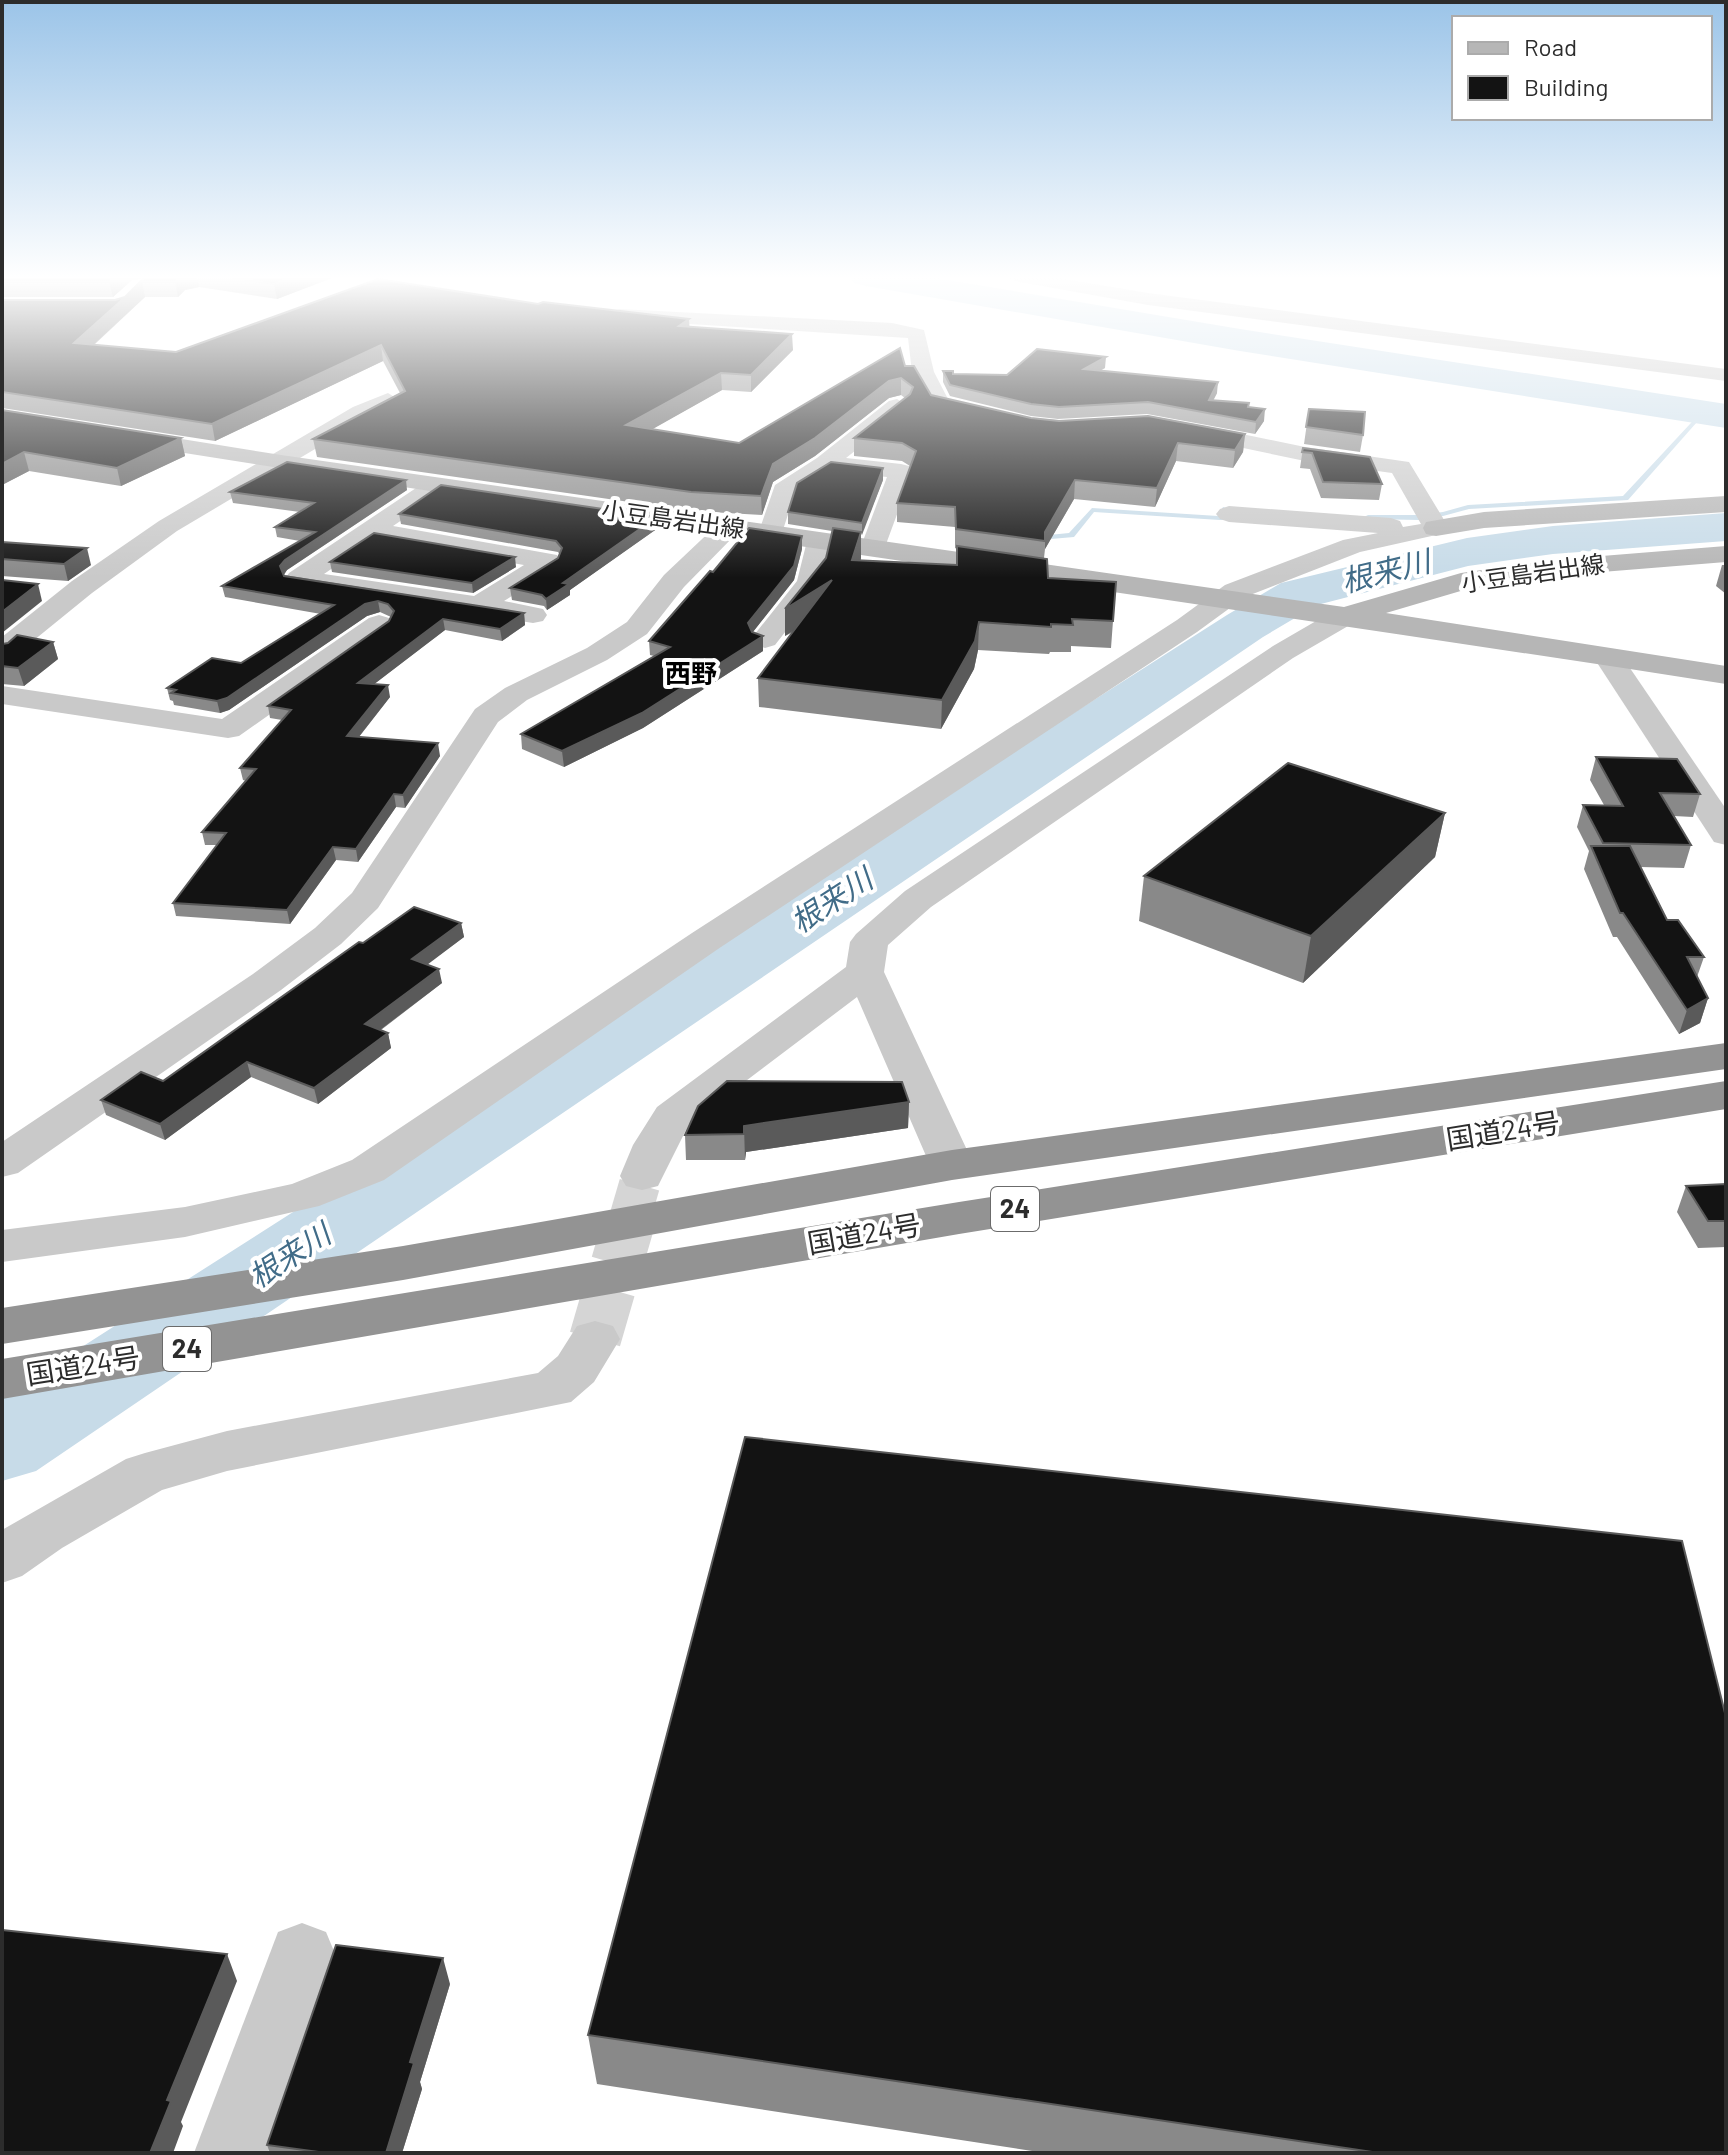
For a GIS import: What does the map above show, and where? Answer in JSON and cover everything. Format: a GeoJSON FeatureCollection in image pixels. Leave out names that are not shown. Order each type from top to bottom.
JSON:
{"type":"FeatureCollection","features":[{"type":"Feature","properties":{"kind":"highway","name":"国道24号"},"geometry":{"type":"LineString","coordinates":[[2,1326],[403,1263],[952,1165],[1726,1056]]}},
{"type":"Feature","properties":{"kind":"highway","name":"国道24号"},"geometry":{"type":"LineString","coordinates":[[2,1379],[974,1216],[1726,1095]]}},
{"type":"Feature","properties":{"kind":"main road","name":"小豆島岩出線"},"geometry":{"type":"LineString","coordinates":[[2,417],[281,462],[1329,614],[1726,675]]}},
{"type":"Feature","properties":{"kind":"main road"},"geometry":{"type":"LineString","coordinates":[[1426,530],[1484,520],[1726,504]]}},
{"type":"Feature","properties":{"kind":"main road","name":"小豆島岩出線"},"geometry":{"type":"LineString","coordinates":[[1329,614],[1461,582],[1552,568],[1726,554]]}},
{"type":"Feature","properties":{"kind":"street"},"geometry":{"type":"LineString","coordinates":[[925,377],[939,404],[1000,419]]}},
{"type":"Feature","properties":{"kind":"street"},"geometry":{"type":"LineString","coordinates":[[2,652],[75,593],[168,526],[361,412],[388,400]]}},
{"type":"Feature","properties":{"kind":"street"},"geometry":{"type":"LineString","coordinates":[[771,534],[784,490],[825,463],[899,405]]}},
{"type":"Feature","properties":{"kind":"street"},"geometry":{"type":"LineString","coordinates":[[1171,427],[1305,454],[1401,467],[1426,530]]}},
{"type":"Feature","properties":{"kind":"street"},"geometry":{"type":"LineString","coordinates":[[825,463],[901,471],[873,549]]}},
{"type":"Feature","properties":{"kind":"street"},"geometry":{"type":"LineString","coordinates":[[437,485],[299,579],[533,615]]}},
{"type":"Feature","properties":{"kind":"street"},"geometry":{"type":"LineString","coordinates":[[1229,514],[1382,524],[1426,530]]}},
{"type":"Feature","properties":{"kind":"street"},"geometry":{"type":"LineString","coordinates":[[2,1163],[267,982],[328,936],[365,900],[486,716],[516,694],[597,654],[637,628],[674,581],[728,528]]}},
{"type":"Feature","properties":{"kind":"street"},"geometry":{"type":"LineString","coordinates":[[370,530],[548,561],[479,605]]}},
{"type":"Feature","properties":{"kind":"street"},"geometry":{"type":"LineString","coordinates":[[2,1246],[185,1222],[303,1196],[368,1170],[705,941],[1233,600],[1235,591],[1352,546],[1426,530]]}},
{"type":"Feature","properties":{"kind":"street"},"geometry":{"type":"LineString","coordinates":[[765,639],[810,582],[820,541]]}},
{"type":"Feature","properties":{"kind":"street"},"geometry":{"type":"LineString","coordinates":[[31,589],[75,593]]}},
{"type":"Feature","properties":{"kind":"street"},"geometry":{"type":"LineString","coordinates":[[952,1165],[865,972],[869,942],[918,899],[1283,652],[1329,614]]}},
{"type":"Feature","properties":{"kind":"street"},"geometry":{"type":"LineString","coordinates":[[2,695],[228,729],[379,624]]}},
{"type":"Feature","properties":{"kind":"street"},"geometry":{"type":"LineString","coordinates":[[1609,658],[1726,835]]}},
{"type":"Feature","properties":{"kind":"street"},"geometry":{"type":"LineString","coordinates":[[642,1176],[672,1116],[865,972]]}},
{"type":"Feature","properties":{"kind":"street"},"geometry":{"type":"LineString","coordinates":[[2,1560],[42,1532],[145,1474],[227,1451],[553,1389],[576,1369],[595,1339]]}},
{"type":"Feature","properties":{"kind":"street"},"geometry":{"type":"LineString","coordinates":[[231,2153],[302,1956]]}},
{"type":"Feature","properties":{"kind":"building"},"geometry":{"type":"Polygon","coordinates":[[[2,377],[313,377],[212,424],[2,392],[2,377]]]}},
{"type":"Feature","properties":{"kind":"building"},"geometry":{"type":"Polygon","coordinates":[[[397,377],[714,377],[626,425],[739,443],[852,377],[920,377],[931,395],[1031,418],[1059,421],[1148,416],[1245,434],[1235,450],[1178,443],[1157,488],[1075,480],[1045,532],[1045,541],[956,529],[955,507],[897,503],[916,451],[902,443],[854,438],[910,394],[913,387],[901,378],[889,381],[815,438],[773,464],[761,496],[691,492],[313,439],[405,391],[397,377]]]}},
{"type":"Feature","properties":{"kind":"building"},"geometry":{"type":"Polygon","coordinates":[[[946,377],[1162,377],[1218,382],[1209,400],[1249,403],[1248,407],[1265,409],[1256,422],[1148,402],[1059,407],[1031,404],[950,385],[946,377]]]}},
{"type":"Feature","properties":{"kind":"building"},"geometry":{"type":"Polygon","coordinates":[[[1309,409],[1365,412],[1363,435],[1306,427],[1309,409]]]}},
{"type":"Feature","properties":{"kind":"building"},"geometry":{"type":"Polygon","coordinates":[[[2,410],[181,438],[117,468],[24,452],[2,464],[2,410]]]}},
{"type":"Feature","properties":{"kind":"building"},"geometry":{"type":"Polygon","coordinates":[[[1303,448],[1370,457],[1382,484],[1323,482],[1312,453],[1302,452],[1303,448]]]}},
{"type":"Feature","properties":{"kind":"building"},"geometry":{"type":"Polygon","coordinates":[[[287,462],[406,480],[285,560],[280,566],[284,576],[524,613],[500,629],[443,619],[358,683],[388,685],[347,736],[438,743],[403,795],[394,794],[356,849],[333,847],[287,910],[173,903],[226,833],[202,832],[256,769],[240,768],[291,710],[268,706],[389,621],[394,611],[388,604],[378,601],[365,604],[227,698],[217,701],[171,693],[176,690],[167,688],[212,658],[241,663],[334,605],[222,586],[315,532],[275,527],[314,503],[230,492],[287,462]]]}},
{"type":"Feature","properties":{"kind":"building"},"geometry":{"type":"Polygon","coordinates":[[[831,462],[883,468],[862,523],[788,512],[797,483],[831,462]]]}},
{"type":"Feature","properties":{"kind":"building"},"geometry":{"type":"Polygon","coordinates":[[[441,485],[657,517],[563,583],[569,584],[546,599],[542,595],[510,588],[558,558],[562,548],[556,541],[399,514],[441,485]]]}},
{"type":"Feature","properties":{"kind":"building"},"geometry":{"type":"Polygon","coordinates":[[[749,528],[802,536],[794,566],[748,623],[752,632],[763,636],[642,713],[562,751],[521,734],[670,647],[649,641],[749,528]]]}},
{"type":"Feature","properties":{"kind":"building"},"geometry":{"type":"Polygon","coordinates":[[[833,528],[861,532],[852,560],[957,565],[957,546],[1047,559],[1048,578],[1116,582],[1113,621],[1072,619],[1073,625],[1051,624],[1051,627],[979,622],[975,641],[942,700],[758,678],[832,580],[785,609],[826,558],[833,528]]]}},
{"type":"Feature","properties":{"kind":"building"},"geometry":{"type":"Polygon","coordinates":[[[374,533],[515,557],[472,583],[330,562],[374,533]]]}},
{"type":"Feature","properties":{"kind":"building"},"geometry":{"type":"Polygon","coordinates":[[[2,542],[87,548],[64,564],[2,559],[2,542]]]}},
{"type":"Feature","properties":{"kind":"building"},"geometry":{"type":"Polygon","coordinates":[[[2,580],[38,584],[2,612],[2,580]]]}},
{"type":"Feature","properties":{"kind":"building"},"geometry":{"type":"Polygon","coordinates":[[[17,635],[53,642],[18,668],[2,666],[2,644],[17,635]]]}},
{"type":"Feature","properties":{"kind":"building"},"geometry":{"type":"Polygon","coordinates":[[[1596,757],[1677,759],[1700,794],[1660,793],[1691,845],[1603,843],[1583,805],[1623,806],[1596,757]]]}},
{"type":"Feature","properties":{"kind":"building"},"geometry":{"type":"Polygon","coordinates":[[[1288,763],[1445,813],[1311,936],[1144,876],[1288,763]]]}},
{"type":"Feature","properties":{"kind":"building"},"geometry":{"type":"Polygon","coordinates":[[[1591,846],[1630,846],[1667,920],[1678,920],[1704,957],[1687,957],[1708,998],[1687,1010],[1623,913],[1620,913],[1591,846]]]}},
{"type":"Feature","properties":{"kind":"building"},"geometry":{"type":"Polygon","coordinates":[[[414,907],[461,923],[412,959],[439,969],[365,1024],[388,1033],[314,1088],[247,1062],[160,1124],[101,1100],[141,1072],[163,1081],[359,942],[363,943],[414,907]]]}},
{"type":"Feature","properties":{"kind":"building"},"geometry":{"type":"Polygon","coordinates":[[[727,1081],[902,1082],[909,1102],[744,1126],[744,1134],[685,1135],[698,1106],[727,1081]]]}},
{"type":"Feature","properties":{"kind":"building"},"geometry":{"type":"Polygon","coordinates":[[[1726,1184],[1726,1221],[1708,1221],[1686,1186],[1726,1184]]]}},
{"type":"Feature","properties":{"kind":"building"},"geometry":{"type":"Polygon","coordinates":[[[745,1437],[1682,1541],[1726,1717],[1726,2153],[1379,2153],[588,2035],[745,1437]]]}},
{"type":"Feature","properties":{"kind":"building"},"geometry":{"type":"Polygon","coordinates":[[[2,1930],[227,1954],[167,2100],[171,2101],[150,2153],[2,2153],[2,1930]]]}},
{"type":"Feature","properties":{"kind":"building"},"geometry":{"type":"Polygon","coordinates":[[[336,1945],[443,1958],[410,2062],[414,2063],[386,2153],[326,2153],[267,2145],[336,1945]]]}},
{"type":"Feature","properties":{"kind":"waterway"},"geometry":{"type":"LineString","coordinates":[[1474,377],[1726,416]]}},
{"type":"Feature","properties":{"kind":"waterway"},"geometry":{"type":"LineString","coordinates":[[1368,517],[1419,518],[1468,507],[1625,498],[1703,412]]}},
{"type":"Feature","properties":{"kind":"waterway"},"geometry":{"type":"LineString","coordinates":[[1039,538],[1071,535],[1092,510],[1220,518],[1226,509]]}},
{"type":"Feature","properties":{"kind":"waterway","name":"根来川"},"geometry":{"type":"LineString","coordinates":[[2,1445],[1245,626],[1299,594],[1467,552],[1553,540],[1726,527]]}},
{"type":"Feature","properties":{"kind":"tunnel"},"geometry":{"type":"LineString","coordinates":[[628,1224],[642,1176]]}},
{"type":"Feature","properties":{"kind":"tunnel"},"geometry":{"type":"LineString","coordinates":[[595,1339],[629,1222]]}},
{"type":"Feature","properties":{"kind":"district","name":"西野"},"geometry":{"type":"Point","coordinates":[691,674]}}]}
